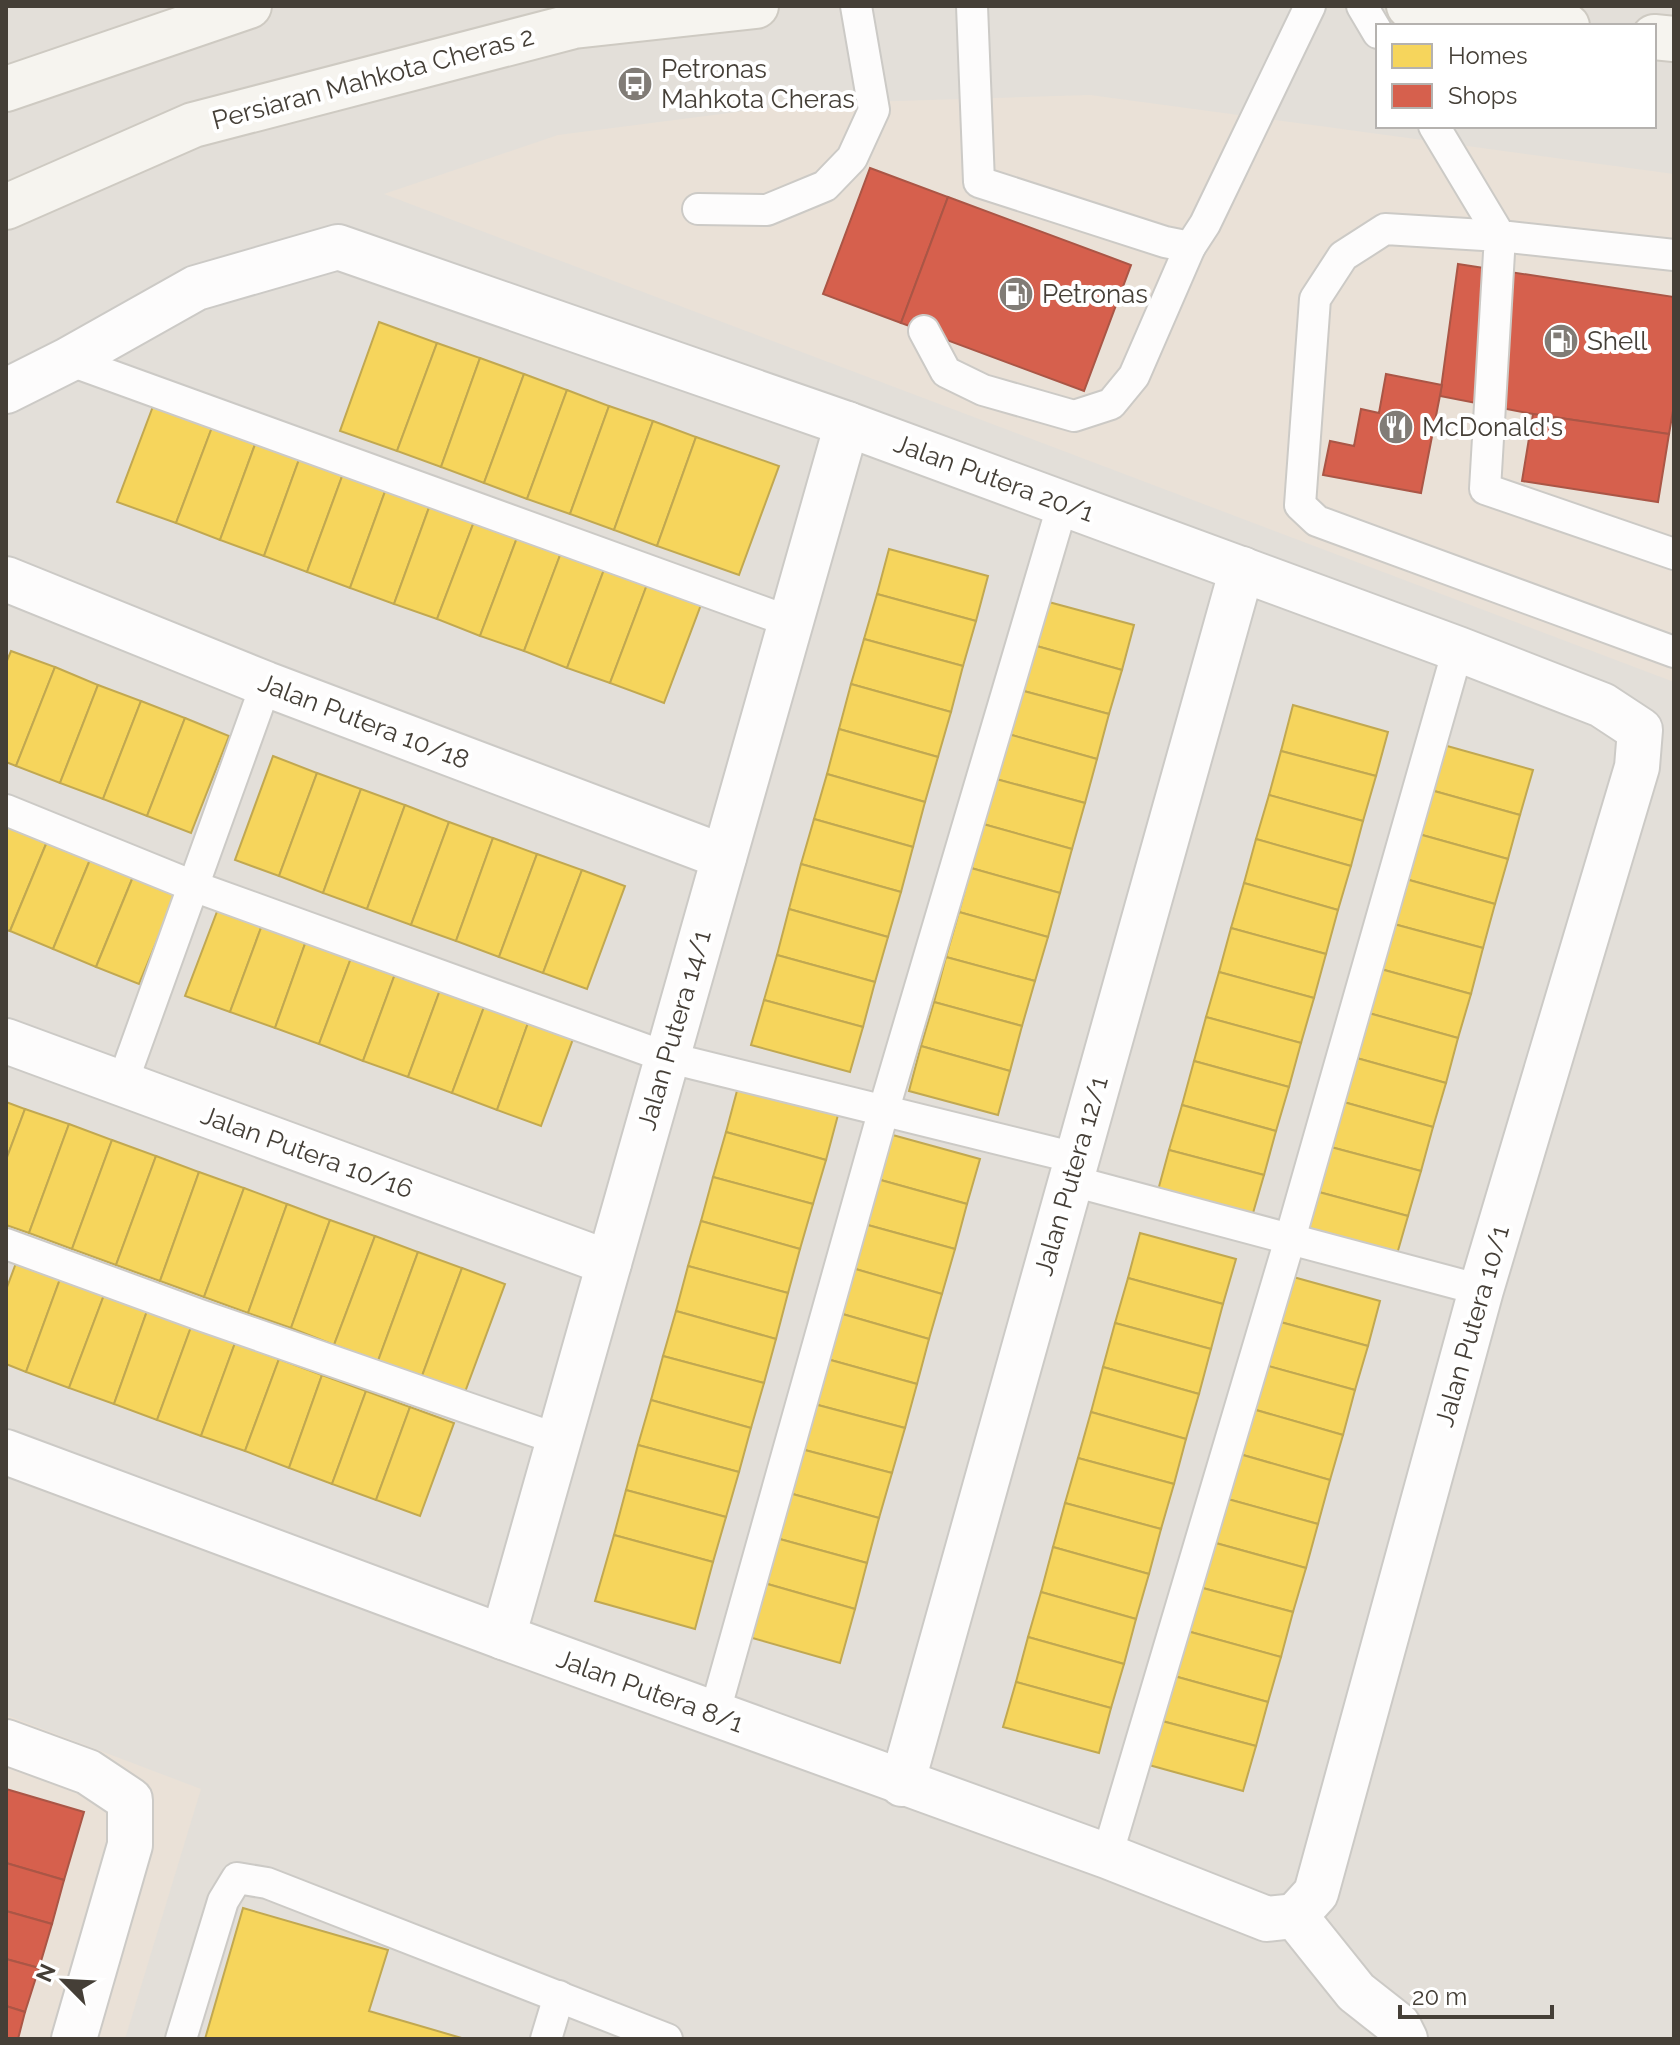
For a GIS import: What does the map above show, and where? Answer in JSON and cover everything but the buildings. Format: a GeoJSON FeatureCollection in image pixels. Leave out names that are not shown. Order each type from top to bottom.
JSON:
{"type":"FeatureCollection","features":[{"type":"Feature","properties":{"kind":"street"},"geometry":{"type":"LineString","coordinates":[[6,89],[249,6]]}},
{"type":"Feature","properties":{"kind":"street","name":"Persiaran Mahkota Cheras 2"},"geometry":{"type":"LineString","coordinates":[[6,207],[193,125],[574,26],[756,6]]}},
{"type":"Feature","properties":{"kind":"street"},"geometry":{"type":"LineString","coordinates":[[1409,6],[1551,24]]}},
{"type":"Feature","properties":{"kind":"street","name":"Jalan Putera 20/1"},"geometry":{"type":"LineString","coordinates":[[68,360],[196,288],[338,247],[847,424],[1458,649],[1602,705],[1640,730]]}},
{"type":"Feature","properties":{"kind":"street"},"geometry":{"type":"LineString","coordinates":[[6,391],[68,360]]}},
{"type":"Feature","properties":{"kind":"street","name":"Jalan Putera 14/1"},"geometry":{"type":"LineString","coordinates":[[503,1637],[847,424]]}},
{"type":"Feature","properties":{"kind":"street","name":"Jalan Putera 12/1"},"geometry":{"type":"LineString","coordinates":[[902,1784],[1242,569]]}},
{"type":"Feature","properties":{"kind":"street","name":"Jalan Putera 10/18"},"geometry":{"type":"LineString","coordinates":[[6,579],[266,684],[724,857]]}},
{"type":"Feature","properties":{"kind":"street","name":"Jalan Putera 10/1"},"geometry":{"type":"LineString","coordinates":[[1295,1916],[1316,1893],[1481,1290],[1637,767],[1640,730]]}},
{"type":"Feature","properties":{"kind":"street","name":"Jalan Putera 10/16"},"geometry":{"type":"LineString","coordinates":[[6,1041],[609,1263]]}},
{"type":"Feature","properties":{"kind":"street","name":"Jalan Putera 8/1"},"geometry":{"type":"LineString","coordinates":[[6,1452],[902,1784],[1107,1856],[1267,1919],[1295,1916]]}},
{"type":"Feature","properties":{"kind":"street"},"geometry":{"type":"LineString","coordinates":[[6,1742],[88,1772],[130,1800],[130,1845],[74,2039]]}},
{"type":"Feature","properties":{"kind":"street"},"geometry":{"type":"LineString","coordinates":[[1295,1916],[1356,1992],[1398,2025],[1405,2039]]}},
{"type":"Feature","properties":{"kind":"street"},"geometry":{"type":"LineString","coordinates":[[1356,1992],[1367,2039]]}},
{"type":"Feature","properties":{"kind":"lane"},"geometry":{"type":"LineString","coordinates":[[698,209],[767,210],[825,186],[852,158],[874,110],[856,6]]}},
{"type":"Feature","properties":{"kind":"lane"},"geometry":{"type":"LineString","coordinates":[[972,6],[974,194],[1190,247]]}},
{"type":"Feature","properties":{"kind":"lane"},"geometry":{"type":"LineString","coordinates":[[924,331],[946,372],[983,390],[1074,416],[1111,404],[1134,376],[1190,247],[1205,224],[1310,6]]}},
{"type":"Feature","properties":{"kind":"lane"},"geometry":{"type":"LineString","coordinates":[[1362,6],[1376,30]]}},
{"type":"Feature","properties":{"kind":"lane"},"geometry":{"type":"LineString","coordinates":[[1435,128],[1500,236],[1485,489],[1674,554]]}},
{"type":"Feature","properties":{"kind":"lane"},"geometry":{"type":"LineString","coordinates":[[1674,255],[1500,236],[1385,229],[1343,256],[1315,299],[1300,505],[1317,521],[1674,652]]}},
{"type":"Feature","properties":{"kind":"lane"},"geometry":{"type":"LineString","coordinates":[[68,360],[791,622]]}},
{"type":"Feature","properties":{"kind":"lane"},"geometry":{"type":"LineString","coordinates":[[714,1715],[884,1109],[1063,503]]}},
{"type":"Feature","properties":{"kind":"lane"},"geometry":{"type":"LineString","coordinates":[[1107,1856],[1290,1239],[1458,649]]}},
{"type":"Feature","properties":{"kind":"lane"},"geometry":{"type":"LineString","coordinates":[[122,1084],[266,684]]}},
{"type":"Feature","properties":{"kind":"lane"},"geometry":{"type":"LineString","coordinates":[[6,810],[193,886],[666,1057],[884,1109],[1290,1239],[1481,1290]]}},
{"type":"Feature","properties":{"kind":"lane"},"geometry":{"type":"LineString","coordinates":[[6,1244],[560,1440]]}},
{"type":"Feature","properties":{"kind":"lane"},"geometry":{"type":"LineString","coordinates":[[181,2039],[223,1901],[237,1878],[267,1883],[667,2039]]}},
{"type":"Feature","properties":{"kind":"lane"},"geometry":{"type":"LineString","coordinates":[[546,2039],[559,1996]]}},
{"type":"Feature","properties":{"kind":"shaded area"},"geometry":{"type":"Polygon","coordinates":[[[6,6],[1674,6],[1674,2039],[6,2039],[6,6]]]}},
{"type":"Feature","properties":{"kind":"shaded area"},"geometry":{"type":"Polygon","coordinates":[[[1090,95],[1674,174],[1674,682],[384,194],[558,135],[800,104],[1090,95]]]}},
{"type":"Feature","properties":{"kind":"shaded area"},"geometry":{"type":"Polygon","coordinates":[[[6,1715],[201,1789],[125,2039],[6,2039],[6,1715]]]}},
{"type":"Feature","properties":{"kind":"place","name":"Petronas Mahkota Cheras"},"geometry":{"type":"Point","coordinates":[635,84]}},
{"type":"Feature","properties":{"kind":"place","name":"Petronas"},"geometry":{"type":"Point","coordinates":[1016,294]}},
{"type":"Feature","properties":{"kind":"place","name":"Shell"},"geometry":{"type":"Point","coordinates":[1561,341]}},
{"type":"Feature","properties":{"kind":"place","name":"McDonald's"},"geometry":{"type":"Point","coordinates":[1396,427]}}]}
